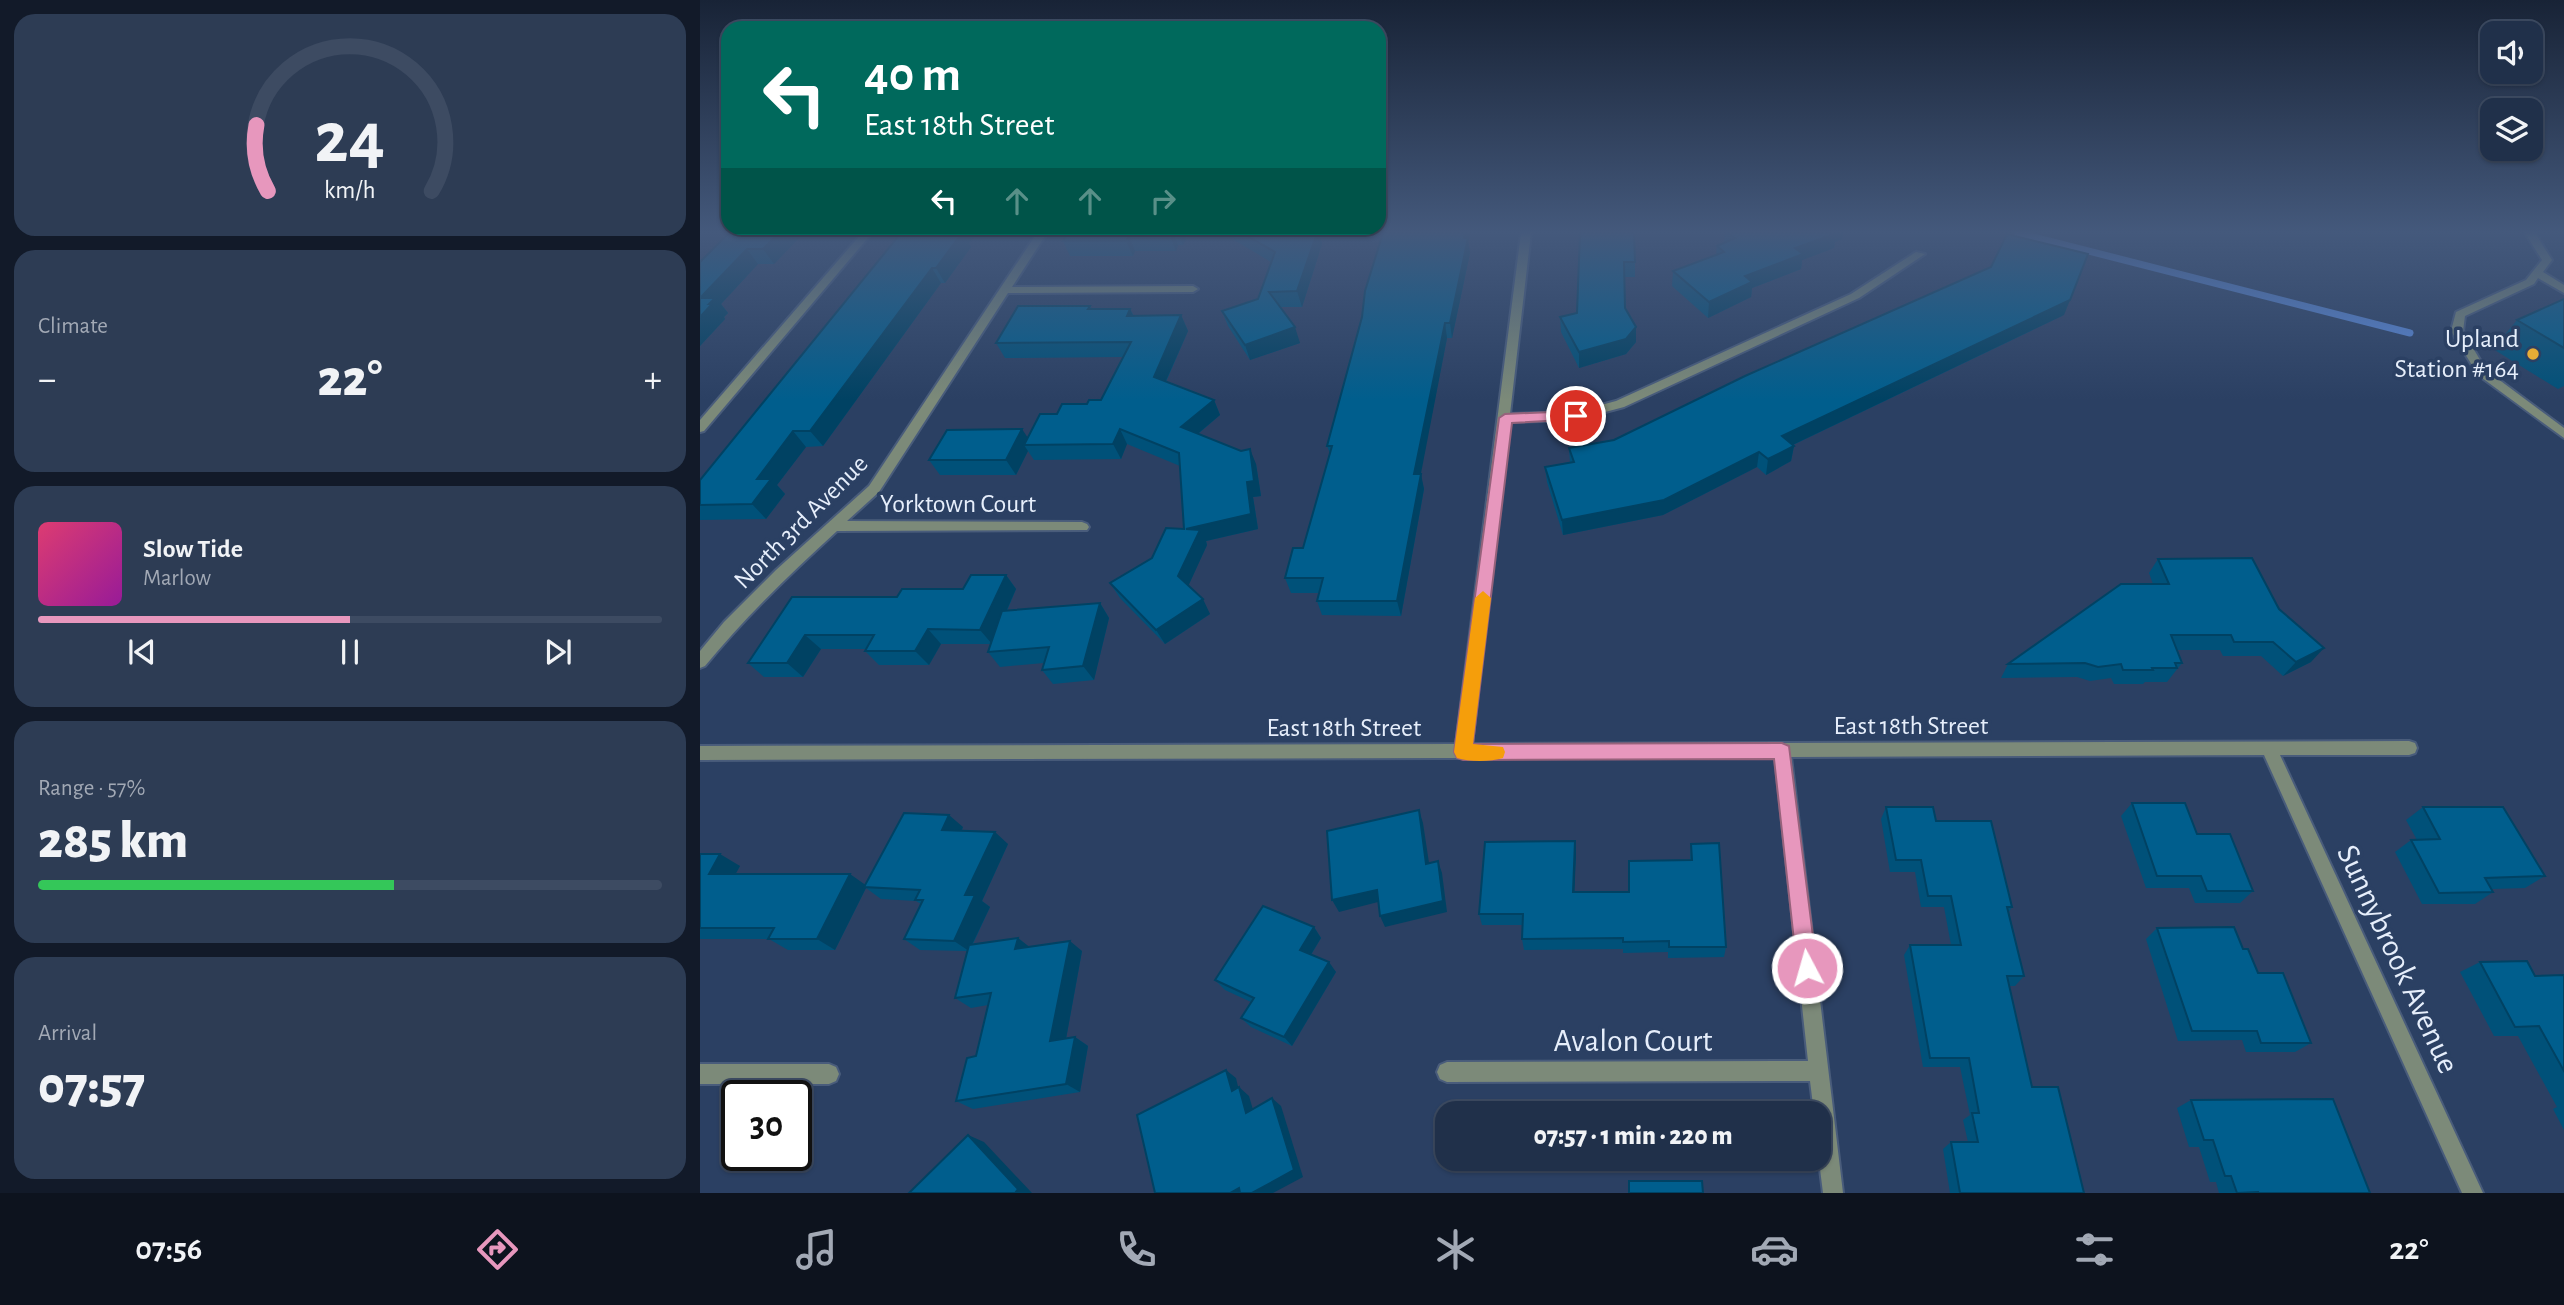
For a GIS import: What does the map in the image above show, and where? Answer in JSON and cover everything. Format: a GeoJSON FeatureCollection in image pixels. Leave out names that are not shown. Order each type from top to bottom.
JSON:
{"type":"FeatureCollection","features":[{"type":"Feature","properties":{"kind":"street"},"geometry":{"type":"LineString","coordinates":[[700,428],[819,289]]}},
{"type":"Feature","properties":{"kind":"street"},"geometry":{"type":"LineString","coordinates":[[1004,290],[1194,289]]}},
{"type":"Feature","properties":{"kind":"street"},"geometry":{"type":"LineString","coordinates":[[1463,752],[1520,289]]}},
{"type":"Feature","properties":{"kind":"street"},"geometry":{"type":"LineString","coordinates":[[1505,418],[1576,416],[1620,404],[1866,289]]}},
{"type":"Feature","properties":{"kind":"street"},"geometry":{"type":"LineString","coordinates":[[2517,289],[2460,313],[2457,331],[2482,372],[2564,435]]}},
{"type":"Feature","properties":{"kind":"street","name":"North 3rd Avenue"},"geometry":{"type":"LineString","coordinates":[[700,662],[738,617],[874,489],[1004,290]]}},
{"type":"Feature","properties":{"kind":"street","name":"Yorktown Court"},"geometry":{"type":"LineString","coordinates":[[834,526],[1082,527]]}},
{"type":"Feature","properties":{"kind":"street","name":"East 18th Street"},"geometry":{"type":"LineString","coordinates":[[700,753],[2409,748]]}},
{"type":"Feature","properties":{"kind":"street","name":"Sunnybrook Avenue"},"geometry":{"type":"LineString","coordinates":[[2269,749],[2473,1193]]}},
{"type":"Feature","properties":{"kind":"street"},"geometry":{"type":"LineString","coordinates":[[1782,751],[1833,1193]]}},
{"type":"Feature","properties":{"kind":"street","name":"Avalon Court"},"geometry":{"type":"LineString","coordinates":[[1447,1072],[1819,1071]]}},
{"type":"Feature","properties":{"kind":"street"},"geometry":{"type":"LineString","coordinates":[[700,1074],[829,1074]]}},
{"type":"Feature","properties":{"kind":"building"},"geometry":{"type":"Polygon","coordinates":[[[700,289],[709,289],[700,298],[700,289]]]}},
{"type":"Feature","properties":{"kind":"building"},"geometry":{"type":"Polygon","coordinates":[[[856,289],[917,289],[810,431],[793,431],[757,479],[771,479],[752,504],[700,505],[700,480],[856,289]]]}},
{"type":"Feature","properties":{"kind":"building"},"geometry":{"type":"Polygon","coordinates":[[[1262,289],[1298,289],[1297,291],[1269,292],[1295,327],[1245,345],[1222,311],[1258,299],[1262,289]]]}},
{"type":"Feature","properties":{"kind":"building"},"geometry":{"type":"Polygon","coordinates":[[[1366,289],[1457,289],[1450,323],[1445,323],[1414,474],[1421,474],[1397,601],[1317,601],[1323,578],[1285,578],[1293,548],[1303,548],[1332,446],[1327,446],[1362,317],[1366,289]]]}},
{"type":"Feature","properties":{"kind":"building"},"geometry":{"type":"Polygon","coordinates":[[[1578,289],[1625,289],[1625,308],[1636,327],[1626,339],[1579,352],[1560,317],[1577,313],[1578,289]]]}},
{"type":"Feature","properties":{"kind":"building"},"geometry":{"type":"Polygon","coordinates":[[[1694,289],[1738,289],[1709,302],[1694,289]]]}},
{"type":"Feature","properties":{"kind":"building"},"geometry":{"type":"Polygon","coordinates":[[[1942,289],[2074,289],[2070,300],[1782,436],[1794,446],[1768,459],[1759,452],[1664,500],[1562,520],[1545,467],[1574,462],[1569,448],[1614,440],[1745,376],[1942,289]]]}},
{"type":"Feature","properties":{"kind":"building"},"geometry":{"type":"Polygon","coordinates":[[[700,298],[715,298],[700,317],[700,298]]]}},
{"type":"Feature","properties":{"kind":"building"},"geometry":{"type":"Polygon","coordinates":[[[2564,299],[2564,348],[2517,320],[2564,299]]]}},
{"type":"Feature","properties":{"kind":"building"},"geometry":{"type":"Polygon","coordinates":[[[1018,306],[1130,309],[1127,316],[1181,315],[1154,377],[1214,400],[1181,427],[1241,451],[1250,449],[1254,481],[1247,482],[1251,514],[1186,529],[1200,530],[1178,576],[1203,599],[1156,630],[1110,583],[1152,558],[1166,528],[1184,529],[1179,453],[1120,429],[1113,444],[1024,445],[1040,414],[1057,414],[1062,404],[1087,404],[1089,400],[1101,400],[1131,342],[996,343],[1018,306]]]}},
{"type":"Feature","properties":{"kind":"building"},"geometry":{"type":"Polygon","coordinates":[[[1022,429],[1006,460],[929,460],[947,430],[1022,429]]]}},
{"type":"Feature","properties":{"kind":"building"},"geometry":{"type":"Polygon","coordinates":[[[2252,558],[2279,609],[2324,648],[2296,662],[2273,642],[2234,642],[2231,635],[2171,635],[2182,663],[2175,663],[2177,668],[2123,670],[2121,664],[2098,667],[2085,663],[2008,664],[2121,584],[2169,584],[2158,559],[2252,558]]]}},
{"type":"Feature","properties":{"kind":"building"},"geometry":{"type":"Polygon","coordinates":[[[971,575],[1006,575],[980,630],[928,629],[915,651],[865,651],[874,635],[805,635],[787,663],[748,663],[792,597],[897,597],[902,589],[963,589],[971,575]]]}},
{"type":"Feature","properties":{"kind":"building"},"geometry":{"type":"Polygon","coordinates":[[[1100,603],[1083,666],[1042,670],[1049,647],[988,652],[1002,611],[1100,603]]]}},
{"type":"Feature","properties":{"kind":"building"},"geometry":{"type":"Polygon","coordinates":[[[2132,803],[2185,803],[2197,834],[2230,834],[2253,891],[2207,891],[2201,876],[2157,876],[2132,803]]]}},
{"type":"Feature","properties":{"kind":"building"},"geometry":{"type":"Polygon","coordinates":[[[1886,807],[1933,807],[1936,821],[1991,821],[2012,907],[2007,907],[2024,976],[2007,976],[2032,1087],[2058,1087],[2084,1193],[1960,1193],[1951,1142],[1978,1142],[1972,1113],[1979,1113],[1969,1058],[1930,1058],[1910,945],[1961,945],[1951,896],[1928,896],[1921,860],[1896,860],[1886,807]]]}},
{"type":"Feature","properties":{"kind":"building"},"geometry":{"type":"Polygon","coordinates":[[[2423,807],[2503,807],[2545,876],[2485,878],[2493,892],[2439,893],[2411,840],[2440,839],[2423,807]]]}},
{"type":"Feature","properties":{"kind":"building"},"geometry":{"type":"Polygon","coordinates":[[[1419,810],[1426,864],[1438,861],[1443,901],[1380,916],[1377,890],[1332,900],[1327,831],[1419,810]]]}},
{"type":"Feature","properties":{"kind":"building"},"geometry":{"type":"Polygon","coordinates":[[[904,813],[949,815],[942,830],[995,832],[965,895],[975,895],[954,941],[904,939],[923,900],[915,900],[920,890],[864,887],[904,813]]]}},
{"type":"Feature","properties":{"kind":"building"},"geometry":{"type":"Polygon","coordinates":[[[1575,841],[1573,892],[1629,892],[1629,861],[1692,860],[1691,844],[1719,843],[1726,947],[1669,947],[1669,941],[1623,942],[1623,938],[1522,939],[1523,914],[1479,914],[1485,842],[1575,841]]]}},
{"type":"Feature","properties":{"kind":"building"},"geometry":{"type":"Polygon","coordinates":[[[700,854],[720,854],[709,874],[850,874],[817,939],[768,939],[774,928],[700,928],[700,854]]]}},
{"type":"Feature","properties":{"kind":"building"},"geometry":{"type":"Polygon","coordinates":[[[1263,906],[1314,927],[1300,950],[1329,962],[1284,1037],[1241,1018],[1254,998],[1215,980],[1263,906]]]}},
{"type":"Feature","properties":{"kind":"building"},"geometry":{"type":"Polygon","coordinates":[[[2234,927],[2243,949],[2248,949],[2258,973],[2283,973],[2311,1043],[2261,1043],[2257,1031],[2192,1031],[2157,928],[2234,927]]]}},
{"type":"Feature","properties":{"kind":"building"},"geometry":{"type":"Polygon","coordinates":[[[1018,938],[1015,949],[1070,941],[1050,1041],[1075,1037],[1066,1084],[956,1101],[967,1058],[976,1056],[991,993],[955,998],[969,945],[1018,938]]]}},
{"type":"Feature","properties":{"kind":"building"},"geometry":{"type":"Polygon","coordinates":[[[2527,961],[2535,976],[2564,975],[2564,1071],[2539,1026],[2515,1027],[2480,962],[2527,961]]]}},
{"type":"Feature","properties":{"kind":"building"},"geometry":{"type":"Polygon","coordinates":[[[1226,1070],[1232,1091],[1239,1087],[1246,1113],[1272,1098],[1294,1170],[1252,1193],[1240,1193],[1239,1188],[1230,1193],[1155,1193],[1137,1115],[1226,1070]]]}},
{"type":"Feature","properties":{"kind":"building"},"geometry":{"type":"Polygon","coordinates":[[[2333,1099],[2370,1193],[2237,1193],[2231,1176],[2225,1176],[2213,1140],[2204,1140],[2191,1100],[2333,1099]]]}},
{"type":"Feature","properties":{"kind":"building"},"geometry":{"type":"Polygon","coordinates":[[[968,1135],[1018,1189],[1015,1193],[909,1193],[968,1135]]]}},
{"type":"Feature","properties":{"kind":"building"},"geometry":{"type":"Polygon","coordinates":[[[1629,1181],[1702,1181],[1703,1193],[1629,1193],[1629,1181]]]}},
{"type":"Feature","properties":{"kind":"waterway"},"geometry":{"type":"LineString","coordinates":[[2236,289],[2410,333]]}},
{"type":"Feature","properties":{"kind":"slow traffic"},"geometry":{"type":"LineString","coordinates":[[1483,598],[1463,752],[1496,752]]}},
{"type":"Feature","properties":{"kind":"place","name":"Upland Station #164"},"geometry":{"type":"Point","coordinates":[2533,354]}},
{"type":"Feature","properties":{"kind":"route"},"geometry":{"type":"LineString","coordinates":[[1576,416],[1505,418],[1463,752],[1782,751],[1807,968]]}}]}
